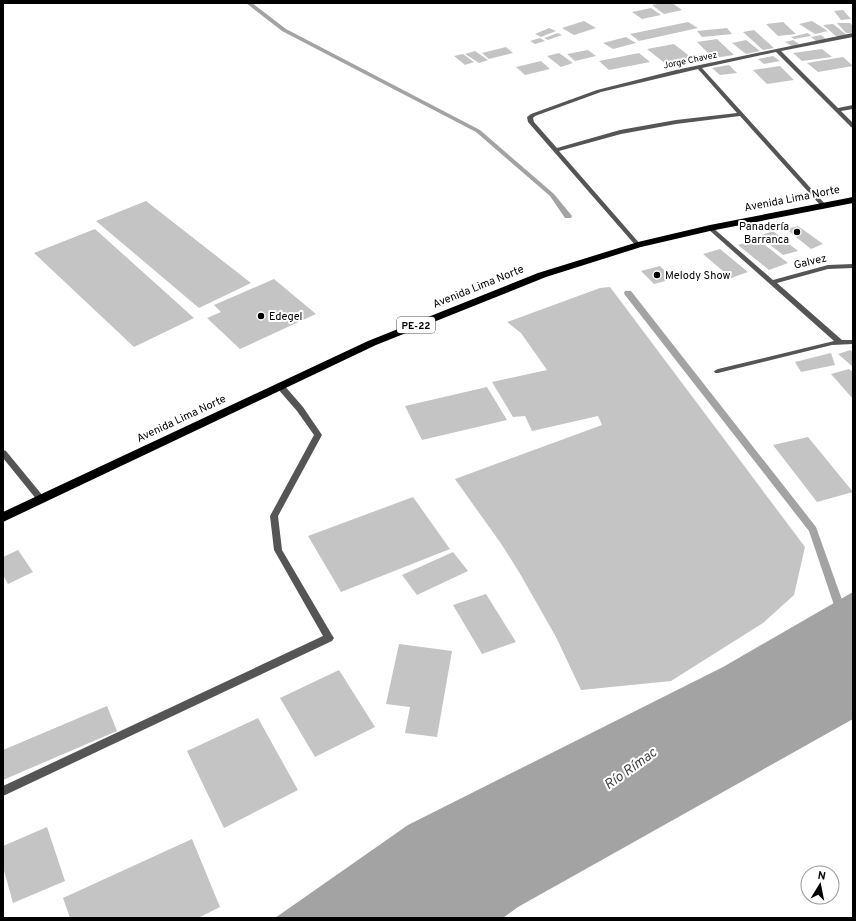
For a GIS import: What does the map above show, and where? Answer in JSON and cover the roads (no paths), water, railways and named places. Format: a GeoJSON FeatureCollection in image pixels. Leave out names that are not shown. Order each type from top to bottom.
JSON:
{"type":"FeatureCollection","features":[{"type":"Feature","properties":{"kind":"highway","name":"Avenida Lima Norte"},"geometry":{"type":"LineString","coordinates":[[3,517],[40,498],[372,343],[542,275],[638,245],[710,228],[853,200]]}},
{"type":"Feature","properties":{"kind":"street","name":"Jorge Chavez"},"geometry":{"type":"LineString","coordinates":[[556,150],[531,122],[530,118],[533,115],[598,91],[699,67],[853,35]]}},
{"type":"Feature","properties":{"kind":"street"},"geometry":{"type":"LineString","coordinates":[[778,51],[853,126]]}},
{"type":"Feature","properties":{"kind":"street"},"geometry":{"type":"LineString","coordinates":[[699,67],[823,205]]}},
{"type":"Feature","properties":{"kind":"street"},"geometry":{"type":"LineString","coordinates":[[838,110],[853,107]]}},
{"type":"Feature","properties":{"kind":"street"},"geometry":{"type":"LineString","coordinates":[[638,245],[556,150],[620,132],[676,122],[741,114]]}},
{"type":"Feature","properties":{"kind":"street"},"geometry":{"type":"LineString","coordinates":[[710,228],[840,342]]}},
{"type":"Feature","properties":{"kind":"street","name":"Galvez"},"geometry":{"type":"LineString","coordinates":[[773,282],[828,267],[853,266]]}},
{"type":"Feature","properties":{"kind":"street"},"geometry":{"type":"LineString","coordinates":[[718,371],[840,342],[853,342]]}},
{"type":"Feature","properties":{"kind":"street"},"geometry":{"type":"LineString","coordinates":[[3,791],[329,638],[278,550],[274,516],[318,436],[300,409],[280,386]]}},
{"type":"Feature","properties":{"kind":"street"},"geometry":{"type":"LineString","coordinates":[[3,453],[40,498]]}},
{"type":"Feature","properties":{"kind":"water","name":"Río Rímac"},"geometry":{"type":"Polygon","coordinates":[[[853,592],[853,719],[518,907],[503,918],[275,918],[408,825],[723,667],[853,592]]]}},
{"type":"Feature","properties":{"kind":"waterway"},"geometry":{"type":"LineString","coordinates":[[249,3],[284,30],[478,131],[552,195],[568,216]]}},
{"type":"Feature","properties":{"kind":"waterway"},"geometry":{"type":"LineString","coordinates":[[628,293],[813,530],[841,611]]}},
{"type":"Feature","properties":{"kind":"place","name":"Panadería Barranca"},"geometry":{"type":"Point","coordinates":[797,232]}},
{"type":"Feature","properties":{"kind":"place","name":"Melody Show"},"geometry":{"type":"Point","coordinates":[657,275]}},
{"type":"Feature","properties":{"kind":"place","name":"Edegel"},"geometry":{"type":"Point","coordinates":[261,316]}}]}
